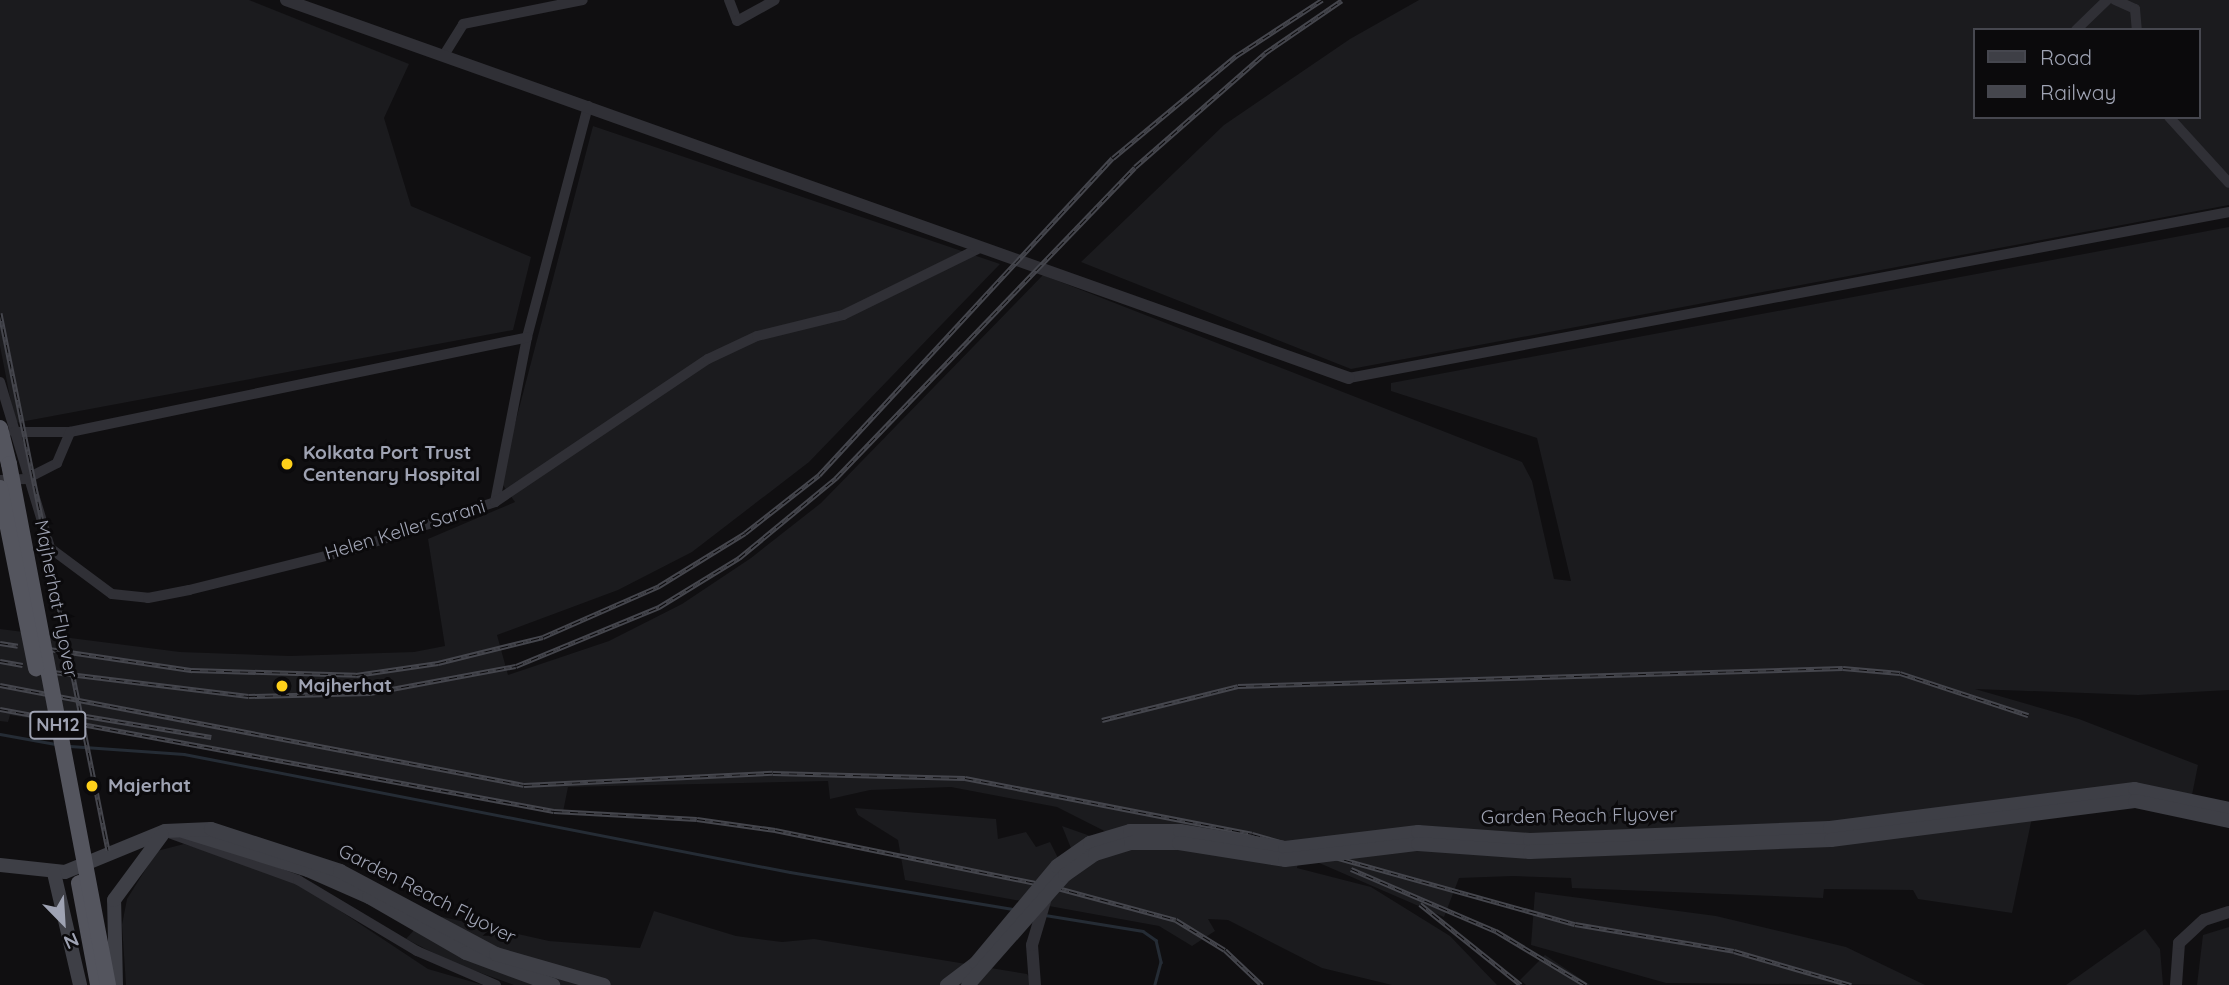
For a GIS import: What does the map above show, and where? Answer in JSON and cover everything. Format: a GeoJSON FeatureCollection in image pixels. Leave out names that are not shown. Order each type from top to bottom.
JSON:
{"type":"FeatureCollection","features":[{"type":"Feature","properties":{"kind":"highway","name":"Majherhat Flyover"},"geometry":{"type":"LineString","coordinates":[[7,430],[9,464],[108,985]]}},
{"type":"Feature","properties":{"kind":"highway","name":"Majherhat Flyover"},"geometry":{"type":"LineString","coordinates":[[0,488],[98,985]]}},
{"type":"Feature","properties":{"kind":"main road","name":"Garden Reach Flyover"},"geometry":{"type":"LineString","coordinates":[[947,985],[976,962],[1057,866],[1090,843],[1130,831],[1180,831],[1285,848],[1418,832],[1530,840],[1830,828],[2135,789],[2229,809]]}},
{"type":"Feature","properties":{"kind":"main road","name":"Garden Reach Flyover"},"geometry":{"type":"LineString","coordinates":[[968,985],[1047,894],[1095,854],[1144,841],[1285,860],[1418,844],[1530,852],[1830,840],[2135,801],[2229,821]]}},
{"type":"Feature","properties":{"kind":"main road","name":"Garden Reach Flyover"},"geometry":{"type":"LineString","coordinates":[[172,830],[210,835],[340,871],[496,954],[604,985]]}},
{"type":"Feature","properties":{"kind":"main road"},"geometry":{"type":"LineString","coordinates":[[0,865],[54,873],[172,830]]}},
{"type":"Feature","properties":{"kind":"main road"},"geometry":{"type":"LineString","coordinates":[[116,985],[114,900],[128,874],[172,830]]}},
{"type":"Feature","properties":{"kind":"main road","name":"Garden Reach Flyover"},"geometry":{"type":"LineString","coordinates":[[210,835],[307,870],[369,897],[466,953],[553,985]]}},
{"type":"Feature","properties":{"kind":"main road"},"geometry":{"type":"LineString","coordinates":[[54,873],[80,985]]}},
{"type":"Feature","properties":{"kind":"street"},"geometry":{"type":"LineString","coordinates":[[286,0],[588,106],[978,249],[1071,276],[1349,377],[2229,212]]}},
{"type":"Feature","properties":{"kind":"street"},"geometry":{"type":"LineString","coordinates":[[444,55],[463,24],[583,0]]}},
{"type":"Feature","properties":{"kind":"street"},"geometry":{"type":"LineString","coordinates":[[729,0],[737,20],[775,0]]}},
{"type":"Feature","properties":{"kind":"street"},"geometry":{"type":"LineString","coordinates":[[2078,28],[2107,0]]}},
{"type":"Feature","properties":{"kind":"street"},"geometry":{"type":"LineString","coordinates":[[2115,0],[2135,9],[2137,28]]}},
{"type":"Feature","properties":{"kind":"street","name":"Helen Keller Sarani"},"geometry":{"type":"LineString","coordinates":[[0,382],[7,430],[50,548],[70,568],[112,594],[148,598],[350,550],[495,502],[527,337],[588,106]]}},
{"type":"Feature","properties":{"kind":"street"},"geometry":{"type":"LineString","coordinates":[[2171,119],[2229,183]]}},
{"type":"Feature","properties":{"kind":"street"},"geometry":{"type":"LineString","coordinates":[[495,502],[729,348],[843,315],[978,249]]}},
{"type":"Feature","properties":{"kind":"street"},"geometry":{"type":"LineString","coordinates":[[7,430],[70,432],[527,337]]}},
{"type":"Feature","properties":{"kind":"street"},"geometry":{"type":"LineString","coordinates":[[0,480],[26,479],[57,463],[70,432]]}},
{"type":"Feature","properties":{"kind":"street"},"geometry":{"type":"LineString","coordinates":[[172,830],[298,880],[418,951],[496,985]]}},
{"type":"Feature","properties":{"kind":"street"},"geometry":{"type":"LineString","coordinates":[[1035,985],[1031,945],[1047,894]]}},
{"type":"Feature","properties":{"kind":"street"},"geometry":{"type":"LineString","coordinates":[[2176,985],[2179,943],[2204,920],[2229,912]]}},
{"type":"Feature","properties":{"kind":"shaded area"},"geometry":{"type":"Polygon","coordinates":[[[0,0],[249,0],[409,64],[384,118],[411,206],[531,257],[513,330],[15,423],[0,346],[0,0]]]}},
{"type":"Feature","properties":{"kind":"shaded area"},"geometry":{"type":"Polygon","coordinates":[[[1419,0],[2229,0],[2229,205],[1351,369],[1081,262],[1224,125],[1350,39],[1419,0]]]}},
{"type":"Feature","properties":{"kind":"shaded area"},"geometry":{"type":"Polygon","coordinates":[[[593,126],[1000,264],[809,462],[692,552],[618,590],[497,635],[508,675],[609,641],[682,604],[751,558],[821,503],[1043,275],[1522,462],[1532,481],[1554,579],[1571,581],[1537,438],[1391,391],[1391,383],[2229,227],[2229,690],[2138,695],[1975,689],[2079,719],[2198,765],[2192,795],[2034,808],[2012,913],[1918,899],[1913,890],[1824,889],[1823,898],[1572,888],[1571,878],[1513,876],[1459,878],[1444,917],[1310,859],[1132,845],[1057,807],[951,787],[870,790],[830,799],[828,781],[568,787],[563,812],[172,741],[10,715],[8,722],[0,721],[0,629],[180,652],[290,656],[414,652],[445,646],[428,539],[515,502],[500,481],[593,126]]]}},
{"type":"Feature","properties":{"kind":"shaded area"},"geometry":{"type":"Polygon","coordinates":[[[855,808],[996,819],[998,839],[1026,832],[1036,847],[1050,842],[1062,866],[1077,863],[1062,826],[1130,850],[1177,830],[1299,858],[1297,868],[1371,887],[1450,936],[1497,985],[1392,985],[1322,968],[1228,920],[1208,919],[1215,931],[1192,946],[1159,926],[905,880],[898,840],[858,815],[855,808]]]}},
{"type":"Feature","properties":{"kind":"shaded area"},"geometry":{"type":"Polygon","coordinates":[[[184,844],[283,873],[428,969],[483,985],[126,985],[122,925],[127,899],[157,851],[184,844]]]}},
{"type":"Feature","properties":{"kind":"shaded area"},"geometry":{"type":"Polygon","coordinates":[[[1535,892],[1716,916],[1846,947],[1925,985],[1666,983],[1531,945],[1535,892]]]}},
{"type":"Feature","properties":{"kind":"shaded area"},"geometry":{"type":"Polygon","coordinates":[[[654,911],[736,936],[782,942],[814,939],[1027,974],[1035,985],[514,985],[453,963],[406,939],[425,918],[443,917],[549,941],[640,948],[654,911]]]}},
{"type":"Feature","properties":{"kind":"shaded area"},"geometry":{"type":"Polygon","coordinates":[[[2229,927],[2229,985],[2197,985],[2203,935],[2229,927]]]}},
{"type":"Feature","properties":{"kind":"shaded area"},"geometry":{"type":"Polygon","coordinates":[[[2145,929],[2160,949],[2163,985],[2066,985],[2145,929]]]}},
{"type":"Feature","properties":{"kind":"shaded area"},"geometry":{"type":"Polygon","coordinates":[[[1545,955],[1590,985],[1526,985],[1520,980],[1545,955]]]}},
{"type":"Feature","properties":{"kind":"waterway"},"geometry":{"type":"LineString","coordinates":[[0,734],[55,744]]}},
{"type":"Feature","properties":{"kind":"waterway"},"geometry":{"type":"LineString","coordinates":[[70,746],[184,754],[790,872],[1014,909]]}},
{"type":"Feature","properties":{"kind":"waterway"},"geometry":{"type":"LineString","coordinates":[[1045,915],[1143,931],[1156,940],[1161,962],[1155,985]]}},
{"type":"Feature","properties":{"kind":"railway"},"geometry":{"type":"LineString","coordinates":[[49,649],[192,670],[356,675],[438,663],[543,637],[659,586],[745,533],[819,475],[1113,158],[1236,56],[1322,0]]}},
{"type":"Feature","properties":{"kind":"railway"},"geometry":{"type":"LineString","coordinates":[[53,672],[249,696],[370,693],[516,666],[659,607],[739,558],[836,478],[1135,167],[1265,53],[1342,0]]}},
{"type":"Feature","properties":{"kind":"railway"},"geometry":{"type":"LineString","coordinates":[[0,313],[108,850]]}},
{"type":"Feature","properties":{"kind":"railway"},"geometry":{"type":"LineString","coordinates":[[0,643],[18,646]]}},
{"type":"Feature","properties":{"kind":"railway"},"geometry":{"type":"LineString","coordinates":[[0,661],[23,665]]}},
{"type":"Feature","properties":{"kind":"railway"},"geometry":{"type":"LineString","coordinates":[[1102,720],[1238,686],[1843,668],[1900,673],[2028,715]]}},
{"type":"Feature","properties":{"kind":"railway"},"geometry":{"type":"LineString","coordinates":[[0,685],[524,785],[773,773],[965,778],[1252,834],[1575,924],[1734,951],[1851,985]]}},
{"type":"Feature","properties":{"kind":"railway"},"geometry":{"type":"LineString","coordinates":[[0,709],[554,811],[697,819],[775,830],[1054,887],[1176,920],[1225,950],[1262,985]]}},
{"type":"Feature","properties":{"kind":"railway"},"geometry":{"type":"LineString","coordinates":[[86,716],[211,737]]}},
{"type":"Feature","properties":{"kind":"railway"},"geometry":{"type":"LineString","coordinates":[[1351,869],[1496,931],[1586,985]]}},
{"type":"Feature","properties":{"kind":"railway"},"geometry":{"type":"LineString","coordinates":[[1420,904],[1521,985]]}},
{"type":"Feature","properties":{"kind":"place","name":"Kolkata Port Trust Centenary Hospital"},"geometry":{"type":"Point","coordinates":[287,464]}},
{"type":"Feature","properties":{"kind":"place","name":"Majherhat"},"geometry":{"type":"Point","coordinates":[282,686]}},
{"type":"Feature","properties":{"kind":"place","name":"Majerhat"},"geometry":{"type":"Point","coordinates":[92,786]}}]}
